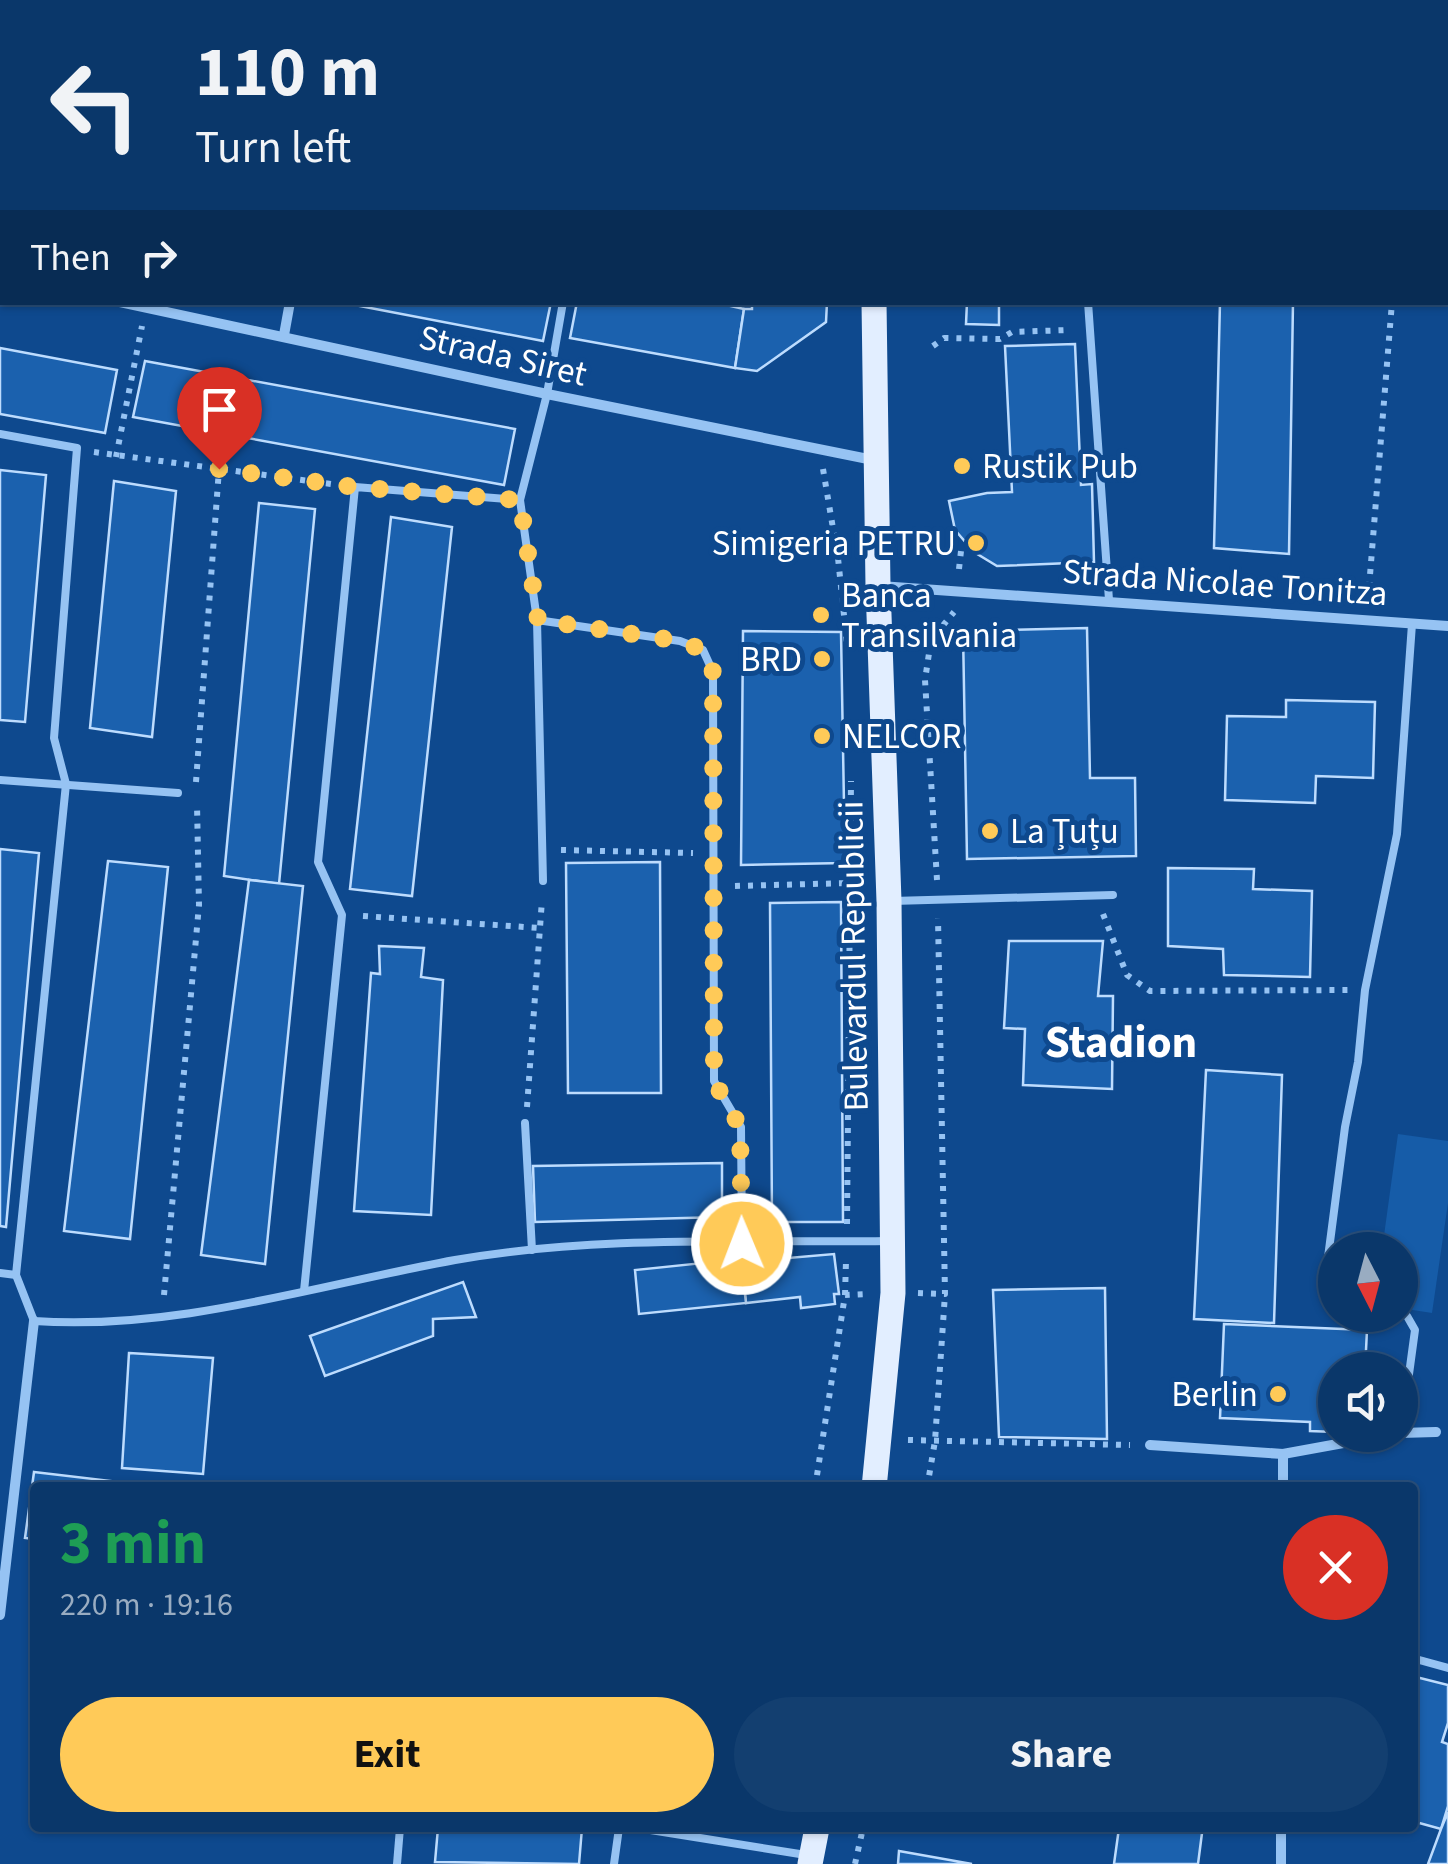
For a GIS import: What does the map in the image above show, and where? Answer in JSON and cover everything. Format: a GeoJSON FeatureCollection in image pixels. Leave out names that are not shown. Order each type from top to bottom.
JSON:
{"type":"FeatureCollection","features":[{"type":"Feature","properties":{"kind":"main road","name":"Bulevardul Republicii"},"geometry":{"type":"LineString","coordinates":[[874,305],[878,586],[889,892],[893,1293],[875,1482]]}},
{"type":"Feature","properties":{"kind":"main road"},"geometry":{"type":"LineString","coordinates":[[811,1860],[816,1832]]}},
{"type":"Feature","properties":{"kind":"street","name":"Strada Siret"},"geometry":{"type":"LineString","coordinates":[[132,305],[875,460]]}},
{"type":"Feature","properties":{"kind":"street"},"geometry":{"type":"LineString","coordinates":[[284,335],[289,305]]}},
{"type":"Feature","properties":{"kind":"street","name":"Strada Nicolae Tonitza"},"geometry":{"type":"LineString","coordinates":[[878,586],[1448,626]]}},
{"type":"Feature","properties":{"kind":"street"},"geometry":{"type":"LineString","coordinates":[[0,1615],[34,1321]]}},
{"type":"Feature","properties":{"kind":"street"},"geometry":{"type":"LineString","coordinates":[[1418,1432],[1436,1432]]}},
{"type":"Feature","properties":{"kind":"street"},"geometry":{"type":"LineString","coordinates":[[1150,1445],[1283,1454],[1318,1448]]}},
{"type":"Feature","properties":{"kind":"street"},"geometry":{"type":"LineString","coordinates":[[1283,1454],[1283,1482]]}},
{"type":"Feature","properties":{"kind":"street"},"geometry":{"type":"LineString","coordinates":[[1281,1832],[1281,1864]]}},
{"type":"Feature","properties":{"kind":"lane"},"geometry":{"type":"LineString","coordinates":[[543,881],[538,620],[520,500],[547,394],[562,305]]}},
{"type":"Feature","properties":{"kind":"lane"},"geometry":{"type":"LineString","coordinates":[[1088,305],[1109,600]]}},
{"type":"Feature","properties":{"kind":"lane"},"geometry":{"type":"LineString","coordinates":[[0,434],[77,448],[54,738],[66,784],[16,1276],[34,1321],[86,1324],[162,1316],[455,1260],[532,1250],[626,1244],[892,1241]]}},
{"type":"Feature","properties":{"kind":"lane"},"geometry":{"type":"LineString","coordinates":[[304,1291],[342,915],[318,862],[355,487],[520,500]]}},
{"type":"Feature","properties":{"kind":"lane"},"geometry":{"type":"LineString","coordinates":[[538,620],[680,641],[703,650],[713,672],[714,1081],[740,1127],[742,1244]]}},
{"type":"Feature","properties":{"kind":"lane"},"geometry":{"type":"LineString","coordinates":[[1331,1232],[1365,990],[1398,834],[1412,624]]}},
{"type":"Feature","properties":{"kind":"lane"},"geometry":{"type":"LineString","coordinates":[[0,780],[178,793]]}},
{"type":"Feature","properties":{"kind":"lane"},"geometry":{"type":"LineString","coordinates":[[889,892],[938,899],[1113,895]]}},
{"type":"Feature","properties":{"kind":"lane"},"geometry":{"type":"LineString","coordinates":[[525,1124],[532,1250]]}},
{"type":"Feature","properties":{"kind":"lane"},"geometry":{"type":"LineString","coordinates":[[0,1274],[16,1276]]}},
{"type":"Feature","properties":{"kind":"lane"},"geometry":{"type":"LineString","coordinates":[[1418,1660],[1448,1668]]}},
{"type":"Feature","properties":{"kind":"lane"},"geometry":{"type":"LineString","coordinates":[[397,1864],[400,1832]]}},
{"type":"Feature","properties":{"kind":"lane"},"geometry":{"type":"LineString","coordinates":[[614,1864],[618,1832]]}},
{"type":"Feature","properties":{"kind":"lane"},"geometry":{"type":"LineString","coordinates":[[660,1832],[811,1860]]}},
{"type":"Feature","properties":{"kind":"path"},"geometry":{"type":"LineString","coordinates":[[1366,622],[1392,305]]}},
{"type":"Feature","properties":{"kind":"path"},"geometry":{"type":"LineString","coordinates":[[116,457],[145,308]]}},
{"type":"Feature","properties":{"kind":"path"},"geometry":{"type":"LineString","coordinates":[[933,346],[944,338],[1000,340],[1012,332],[1090,330]]}},
{"type":"Feature","properties":{"kind":"path"},"geometry":{"type":"LineString","coordinates":[[77,448],[116,457],[355,487]]}},
{"type":"Feature","properties":{"kind":"path"},"geometry":{"type":"LineString","coordinates":[[162,1316],[199,905],[196,772],[219,469]]}},
{"type":"Feature","properties":{"kind":"path"},"geometry":{"type":"LineString","coordinates":[[925,680],[938,899],[945,1294],[927,1482]]}},
{"type":"Feature","properties":{"kind":"path"},"geometry":{"type":"LineString","coordinates":[[815,1482],[845,1295],[851,774]]}},
{"type":"Feature","properties":{"kind":"path"},"geometry":{"type":"LineString","coordinates":[[543,850],[714,854]]}},
{"type":"Feature","properties":{"kind":"path"},"geometry":{"type":"LineString","coordinates":[[525,1124],[543,881]]}},
{"type":"Feature","properties":{"kind":"path"},"geometry":{"type":"LineString","coordinates":[[714,886],[850,883],[889,892]]}},
{"type":"Feature","properties":{"kind":"path"},"geometry":{"type":"LineString","coordinates":[[1102,895],[1103,917],[1127,975],[1150,991],[1365,990]]}},
{"type":"Feature","properties":{"kind":"path"},"geometry":{"type":"LineString","coordinates":[[342,915],[540,928]]}},
{"type":"Feature","properties":{"kind":"path"},"geometry":{"type":"LineString","coordinates":[[845,1295],[945,1294]]}},
{"type":"Feature","properties":{"kind":"path"},"geometry":{"type":"LineString","coordinates":[[881,1439],[1150,1445]]}},
{"type":"Feature","properties":{"kind":"path"},"geometry":{"type":"LineString","coordinates":[[855,1864],[861,1832]]}},
{"type":"Feature","properties":{"kind":"shaded area"},"geometry":{"type":"Polygon","coordinates":[[[1398,1134],[1448,1141],[1448,1203],[1432,1313],[1418,1311],[1418,1232],[1384,1232],[1398,1134]]]}},
{"type":"Feature","properties":{"kind":"building"},"geometry":{"type":"Polygon","coordinates":[[[355,305],[550,305],[543,341],[355,305]]]}},
{"type":"Feature","properties":{"kind":"building"},"geometry":{"type":"Polygon","coordinates":[[[576,305],[726,305],[744,309],[735,368],[570,338],[576,305]]]}},
{"type":"Feature","properties":{"kind":"building"},"geometry":{"type":"Polygon","coordinates":[[[752,305],[827,305],[826,322],[757,371],[735,368],[744,309],[752,309],[752,305]]]}},
{"type":"Feature","properties":{"kind":"building"},"geometry":{"type":"Polygon","coordinates":[[[967,305],[999,305],[999,325],[966,324],[967,305]]]}},
{"type":"Feature","properties":{"kind":"building"},"geometry":{"type":"Polygon","coordinates":[[[1220,305],[1293,305],[1289,554],[1214,548],[1220,305]]]}},
{"type":"Feature","properties":{"kind":"building"},"geometry":{"type":"Polygon","coordinates":[[[1075,344],[1081,485],[1092,484],[1094,562],[997,566],[974,552],[955,530],[949,501],[1012,492],[1005,346],[1075,344]]]}},
{"type":"Feature","properties":{"kind":"building"},"geometry":{"type":"Polygon","coordinates":[[[0,348],[117,370],[105,433],[0,414],[0,348]]]}},
{"type":"Feature","properties":{"kind":"building"},"geometry":{"type":"Polygon","coordinates":[[[145,361],[515,429],[504,485],[133,417],[145,361]]]}},
{"type":"Feature","properties":{"kind":"building"},"geometry":{"type":"Polygon","coordinates":[[[0,470],[46,475],[25,722],[0,720],[0,470]]]}},
{"type":"Feature","properties":{"kind":"building"},"geometry":{"type":"Polygon","coordinates":[[[114,481],[176,491],[152,737],[90,728],[114,481]]]}},
{"type":"Feature","properties":{"kind":"building"},"geometry":{"type":"Polygon","coordinates":[[[259,503],[315,509],[279,884],[224,876],[259,503]]]}},
{"type":"Feature","properties":{"kind":"building"},"geometry":{"type":"Polygon","coordinates":[[[391,517],[452,527],[412,896],[350,889],[391,517]]]}},
{"type":"Feature","properties":{"kind":"building"},"geometry":{"type":"Polygon","coordinates":[[[1087,628],[1090,778],[1135,778],[1136,856],[967,859],[963,631],[1087,628]]]}},
{"type":"Feature","properties":{"kind":"building"},"geometry":{"type":"Polygon","coordinates":[[[743,631],[841,632],[845,863],[741,865],[743,631]]]}},
{"type":"Feature","properties":{"kind":"building"},"geometry":{"type":"Polygon","coordinates":[[[1286,700],[1375,702],[1373,778],[1316,776],[1315,803],[1225,800],[1227,716],[1286,717],[1286,700]]]}},
{"type":"Feature","properties":{"kind":"building"},"geometry":{"type":"Polygon","coordinates":[[[0,849],[39,853],[6,1227],[0,1226],[0,849]]]}},
{"type":"Feature","properties":{"kind":"building"},"geometry":{"type":"Polygon","coordinates":[[[108,861],[168,867],[130,1239],[64,1231],[108,861]]]}},
{"type":"Feature","properties":{"kind":"building"},"geometry":{"type":"Polygon","coordinates":[[[660,862],[661,1093],[568,1093],[566,863],[660,862]]]}},
{"type":"Feature","properties":{"kind":"building"},"geometry":{"type":"Polygon","coordinates":[[[1168,868],[1254,869],[1253,889],[1312,891],[1310,977],[1224,975],[1223,949],[1168,946],[1168,868]]]}},
{"type":"Feature","properties":{"kind":"building"},"geometry":{"type":"Polygon","coordinates":[[[249,880],[303,886],[265,1264],[201,1255],[249,880]]]}},
{"type":"Feature","properties":{"kind":"building"},"geometry":{"type":"Polygon","coordinates":[[[841,902],[843,1222],[772,1222],[770,903],[841,902]]]}},
{"type":"Feature","properties":{"kind":"building"},"geometry":{"type":"Polygon","coordinates":[[[1009,941],[1103,941],[1098,996],[1113,996],[1112,1089],[1023,1085],[1025,1029],[1004,1028],[1009,941]]]}},
{"type":"Feature","properties":{"kind":"building"},"geometry":{"type":"Polygon","coordinates":[[[379,946],[424,948],[421,977],[443,980],[431,1215],[354,1211],[371,973],[380,974],[379,946]]]}},
{"type":"Feature","properties":{"kind":"building"},"geometry":{"type":"Polygon","coordinates":[[[1206,1070],[1282,1075],[1274,1323],[1194,1319],[1206,1070]]]}},
{"type":"Feature","properties":{"kind":"building"},"geometry":{"type":"Polygon","coordinates":[[[722,1163],[722,1217],[535,1222],[533,1166],[722,1163]]]}},
{"type":"Feature","properties":{"kind":"building"},"geometry":{"type":"Polygon","coordinates":[[[834,1254],[839,1294],[834,1294],[835,1304],[801,1308],[800,1297],[746,1303],[741,1262],[834,1254]]]}},
{"type":"Feature","properties":{"kind":"building"},"geometry":{"type":"Polygon","coordinates":[[[741,1259],[746,1303],[639,1314],[635,1270],[741,1259]]]}},
{"type":"Feature","properties":{"kind":"building"},"geometry":{"type":"Polygon","coordinates":[[[463,1282],[476,1317],[433,1319],[433,1336],[325,1376],[310,1336],[463,1282]]]}},
{"type":"Feature","properties":{"kind":"building"},"geometry":{"type":"Polygon","coordinates":[[[1105,1288],[1107,1439],[999,1437],[993,1290],[1105,1288]]]}},
{"type":"Feature","properties":{"kind":"building","name":"Berlin"},"geometry":{"type":"Polygon","coordinates":[[[1224,1324],[1367,1332],[1366,1352],[1318,1352],[1318,1431],[1310,1431],[1310,1422],[1220,1418],[1224,1324]]]}},
{"type":"Feature","properties":{"kind":"building"},"geometry":{"type":"Polygon","coordinates":[[[129,1353],[213,1358],[203,1474],[122,1468],[129,1353]]]}},
{"type":"Feature","properties":{"kind":"building"},"geometry":{"type":"Polygon","coordinates":[[[34,1472],[119,1482],[33,1482],[34,1472]]]}},
{"type":"Feature","properties":{"kind":"building"},"geometry":{"type":"Polygon","coordinates":[[[30,1501],[30,1538],[25,1538],[30,1501]]]}},
{"type":"Feature","properties":{"kind":"building"},"geometry":{"type":"Polygon","coordinates":[[[1418,1678],[1448,1685],[1448,1723],[1442,1742],[1448,1744],[1448,1806],[1441,1829],[1418,1823],[1418,1678]]]}},
{"type":"Feature","properties":{"kind":"building"},"geometry":{"type":"Polygon","coordinates":[[[1448,1812],[1448,1864],[1428,1864],[1441,1829],[1448,1812]]]}},
{"type":"Feature","properties":{"kind":"building"},"geometry":{"type":"Polygon","coordinates":[[[438,1832],[582,1832],[579,1864],[435,1862],[438,1832]]]}},
{"type":"Feature","properties":{"kind":"building"},"geometry":{"type":"Polygon","coordinates":[[[1118,1832],[1202,1833],[1198,1864],[1114,1864],[1118,1832]]]}},
{"type":"Feature","properties":{"kind":"building"},"geometry":{"type":"Polygon","coordinates":[[[899,1851],[972,1864],[898,1864],[899,1851]]]}},
{"type":"Feature","properties":{"kind":"place","name":"Rustik Pub"},"geometry":{"type":"Point","coordinates":[962,466]}},
{"type":"Feature","properties":{"kind":"place","name":"Simigeria PETRU"},"geometry":{"type":"Point","coordinates":[976,543]}},
{"type":"Feature","properties":{"kind":"place","name":"Banca Transilvania"},"geometry":{"type":"Point","coordinates":[821,615]}},
{"type":"Feature","properties":{"kind":"place","name":"BRD"},"geometry":{"type":"Point","coordinates":[822,659]}},
{"type":"Feature","properties":{"kind":"place","name":"NELCOR"},"geometry":{"type":"Point","coordinates":[822,736]}},
{"type":"Feature","properties":{"kind":"place","name":"La Țuțu"},"geometry":{"type":"Point","coordinates":[990,831]}},
{"type":"Feature","properties":{"kind":"place","name":"Berlin"},"geometry":{"type":"Point","coordinates":[1278,1394]}},
{"type":"Feature","properties":{"kind":"district","name":"Stadion"},"geometry":{"type":"Point","coordinates":[1121,1041]}},
{"type":"Feature","properties":{"kind":"route"},"geometry":{"type":"LineString","coordinates":[[219,469],[355,487],[520,500],[538,620],[680,641],[703,650],[713,672],[714,1081],[740,1127],[742,1244]]}}]}
